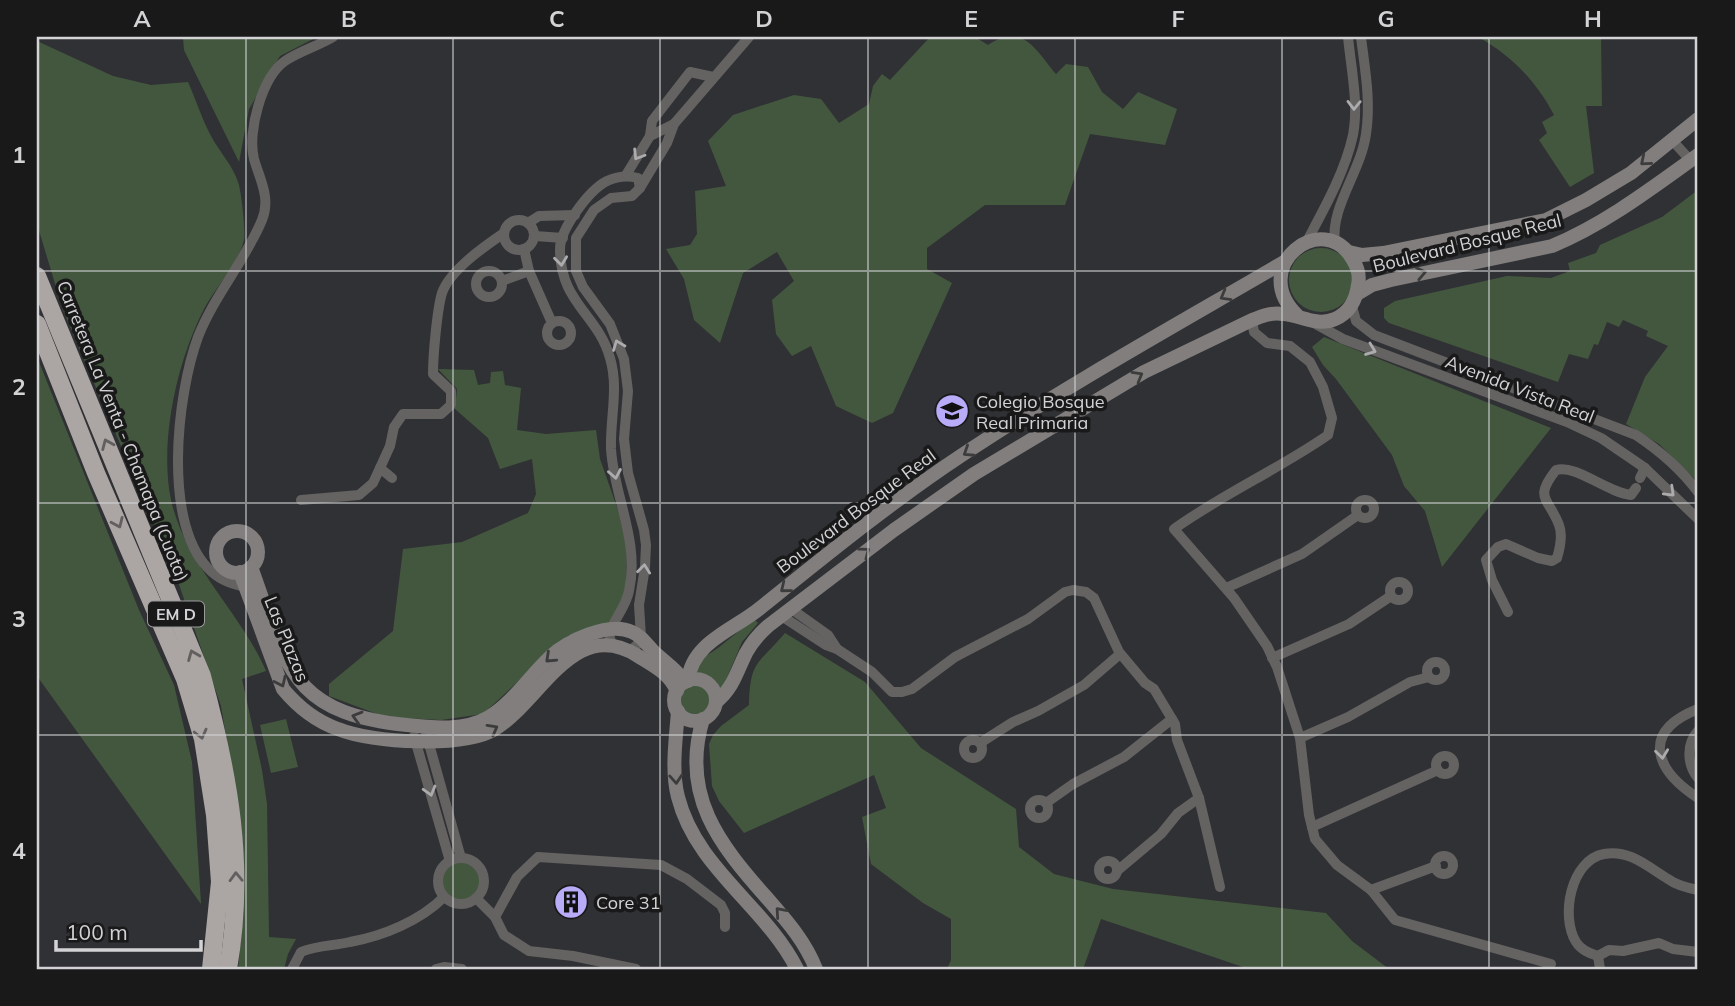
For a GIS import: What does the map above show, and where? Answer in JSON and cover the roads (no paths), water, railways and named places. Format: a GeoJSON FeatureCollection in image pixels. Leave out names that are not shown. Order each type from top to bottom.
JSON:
{"type":"FeatureCollection","features":[{"type":"Feature","properties":{"kind":"highway","name":"Carretera La Venta - Chamapa (Cuota)"},"geometry":{"type":"LineString","coordinates":[[37,276],[202,676],[218,737],[232,812],[237,884],[228,969]]}},
{"type":"Feature","properties":{"kind":"highway","name":"Carretera La Venta - Chamapa (Cuota)"},"geometry":{"type":"LineString","coordinates":[[37,324],[96,473],[186,679],[203,739],[215,815],[220,881],[211,969]]}},
{"type":"Feature","properties":{"kind":"street"},"geometry":{"type":"LineString","coordinates":[[246,587],[223,581],[210,570],[194,546],[185,517],[179,481],[177,458],[181,414],[199,335],[253,239],[264,214],[265,192],[254,156],[252,139],[256,114],[268,83],[286,60],[333,37]]}},
{"type":"Feature","properties":{"kind":"street"},"geometry":{"type":"LineString","coordinates":[[630,651],[641,637],[639,605],[646,545],[628,473],[624,439],[628,391],[624,359],[610,324],[583,287],[576,271],[576,239],[594,210],[611,198],[632,196],[640,188],[667,143],[674,124],[749,37]]}},
{"type":"Feature","properties":{"kind":"street"},"geometry":{"type":"LineString","coordinates":[[1307,241],[1338,177],[1353,135],[1354,91],[1348,37]]}},
{"type":"Feature","properties":{"kind":"street"},"geometry":{"type":"LineString","coordinates":[[1335,242],[1335,218],[1353,180],[1366,136],[1368,90],[1361,37]]}},
{"type":"Feature","properties":{"kind":"street"},"geometry":{"type":"LineString","coordinates":[[626,175],[650,136],[652,121],[690,72],[713,77]]}},
{"type":"Feature","properties":{"kind":"street","name":"Boulevard Bosque Real"},"geometry":{"type":"LineString","coordinates":[[1349,252],[1362,255],[1383,253],[1546,220],[1631,173],[1698,119]]}},
{"type":"Feature","properties":{"kind":"street"},"geometry":{"type":"LineString","coordinates":[[650,136],[674,124]]}},
{"type":"Feature","properties":{"kind":"street"},"geometry":{"type":"LineString","coordinates":[[650,136],[667,143]]}},
{"type":"Feature","properties":{"kind":"street","name":"Boulevard Bosque Real"},"geometry":{"type":"LineString","coordinates":[[1354,300],[1372,285],[1552,246],[1576,236],[1695,158],[1671,139]]}},
{"type":"Feature","properties":{"kind":"street"},"geometry":{"type":"LineString","coordinates":[[612,646],[609,638],[611,630],[629,593],[632,567],[627,522],[612,455],[615,386],[611,359],[601,334],[569,294],[561,267],[560,245],[586,199],[606,182],[626,175],[638,178],[640,188]]}},
{"type":"Feature","properties":{"kind":"street"},"geometry":{"type":"LineString","coordinates":[[528,223],[539,216],[575,215]]}},
{"type":"Feature","properties":{"kind":"street"},"geometry":{"type":"LineString","coordinates":[[301,500],[359,495],[373,483],[390,446],[394,427],[403,414],[440,414],[451,405],[451,391],[433,374],[443,291],[462,266],[482,248],[504,233],[511,222],[520,220],[528,223],[534,236],[531,244],[524,249],[482,248]]}},
{"type":"Feature","properties":{"kind":"street"},"geometry":{"type":"LineString","coordinates":[[504,233],[506,243],[510,247]]}},
{"type":"Feature","properties":{"kind":"street"},"geometry":{"type":"LineString","coordinates":[[534,236],[563,238]]}},
{"type":"Feature","properties":{"kind":"street"},"geometry":{"type":"LineString","coordinates":[[716,702],[733,684],[755,638],[785,611],[974,474],[1144,372],[1252,320],[1279,313],[1323,322],[1335,319],[1354,300],[1359,278],[1357,266],[1349,252],[1335,242],[1321,239],[1307,241],[1294,249],[1284,262],[1281,274],[1284,299],[1304,318]]}},
{"type":"Feature","properties":{"kind":"street"},"geometry":{"type":"LineString","coordinates":[[524,249],[529,271],[552,323]]}},
{"type":"Feature","properties":{"kind":"street","name":"Boulevard Bosque Real"},"geometry":{"type":"LineString","coordinates":[[683,684],[690,664],[702,649],[744,621],[917,487],[1046,401],[1284,262]]}},
{"type":"Feature","properties":{"kind":"street"},"geometry":{"type":"LineString","coordinates":[[502,281],[529,271]]}},
{"type":"Feature","properties":{"kind":"street","name":"Avenida Vista Real"},"geometry":{"type":"LineString","coordinates":[[1354,300],[1356,321],[1374,335],[1636,435],[1674,464],[1698,492]]}},
{"type":"Feature","properties":{"kind":"street","name":"Avenida Vista Real"},"geometry":{"type":"LineString","coordinates":[[1304,318],[1353,343],[1567,422],[1601,438],[1639,481],[1698,519]]}},
{"type":"Feature","properties":{"kind":"street"},"geometry":{"type":"LineString","coordinates":[[1252,320],[1255,332],[1268,343],[1290,346],[1310,362],[1324,387],[1332,418],[1328,435],[1174,529],[1226,588],[1272,658],[1300,738],[1315,839],[1337,865],[1371,890],[1395,920],[1552,964]]}},
{"type":"Feature","properties":{"kind":"street"},"geometry":{"type":"LineString","coordinates":[[380,468],[392,478]]}},
{"type":"Feature","properties":{"kind":"street"},"geometry":{"type":"LineString","coordinates":[[1508,612],[1492,580],[1486,560],[1498,547],[1507,544],[1538,558],[1552,561],[1557,558],[1561,547],[1560,526],[1545,502],[1545,487],[1556,470],[1564,468],[1575,471],[1626,495],[1639,481]]}},
{"type":"Feature","properties":{"kind":"street"},"geometry":{"type":"LineString","coordinates":[[917,487],[930,504]]}},
{"type":"Feature","properties":{"kind":"street"},"geometry":{"type":"LineString","coordinates":[[1226,588],[1302,554],[1358,514]]}},
{"type":"Feature","properties":{"kind":"street","name":"Las Plazas"},"geometry":{"type":"LineString","coordinates":[[246,570],[289,668],[314,697],[361,719],[420,733],[375,738],[355,735],[319,720],[295,703],[283,689],[246,587],[246,570]]}},
{"type":"Feature","properties":{"kind":"street"},"geometry":{"type":"LineString","coordinates":[[785,611],[826,645],[837,649],[872,672],[892,692],[902,692],[912,689],[955,657],[1028,619],[1065,592],[1086,592],[1094,598],[1120,654],[1154,689],[1172,719],[1199,798],[1220,887]]}},
{"type":"Feature","properties":{"kind":"street"},"geometry":{"type":"LineString","coordinates":[[1272,658],[1349,624],[1391,596]]}},
{"type":"Feature","properties":{"kind":"street"},"geometry":{"type":"LineString","coordinates":[[420,733],[479,722],[504,706],[559,650],[583,636],[626,629],[641,637],[655,653],[677,669],[683,684],[675,701],[678,711],[675,773],[677,796],[687,824],[707,858],[776,936],[797,969]]}},
{"type":"Feature","properties":{"kind":"street"},"geometry":{"type":"LineString","coordinates":[[420,733],[464,739],[494,730],[518,711],[568,659],[588,648],[612,646],[630,651],[683,684],[700,680],[705,682],[714,690],[716,702],[712,712],[703,719],[696,745],[695,768],[698,790],[709,819],[724,846],[801,937],[816,969]]}},
{"type":"Feature","properties":{"kind":"street"},"geometry":{"type":"LineString","coordinates":[[980,743],[1013,722],[1084,685],[1120,654]]}},
{"type":"Feature","properties":{"kind":"street"},"geometry":{"type":"LineString","coordinates":[[1300,738],[1348,718],[1410,682],[1429,677]]}},
{"type":"Feature","properties":{"kind":"street"},"geometry":{"type":"LineString","coordinates":[[1698,709],[1670,726],[1660,744],[1660,756],[1665,770],[1698,799]]}},
{"type":"Feature","properties":{"kind":"street"},"geometry":{"type":"LineString","coordinates":[[678,711],[686,718],[703,719]]}},
{"type":"Feature","properties":{"kind":"street"},"geometry":{"type":"LineString","coordinates":[[1046,803],[1073,784],[1124,757],[1172,719]]}},
{"type":"Feature","properties":{"kind":"street"},"geometry":{"type":"LineString","coordinates":[[1698,731],[1689,750],[1698,778]]}},
{"type":"Feature","properties":{"kind":"street"},"geometry":{"type":"LineString","coordinates":[[420,733],[461,858]]}},
{"type":"Feature","properties":{"kind":"street"},"geometry":{"type":"LineString","coordinates":[[420,733],[450,861]]}},
{"type":"Feature","properties":{"kind":"street"},"geometry":{"type":"LineString","coordinates":[[1312,827],[1438,770]]}},
{"type":"Feature","properties":{"kind":"street"},"geometry":{"type":"LineString","coordinates":[[1117,871],[1161,834],[1178,813],[1199,798]]}},
{"type":"Feature","properties":{"kind":"street"},"geometry":{"type":"LineString","coordinates":[[1698,890],[1668,879],[1654,867],[1633,857],[1616,853],[1601,854],[1587,862],[1576,878],[1570,898],[1569,920],[1575,941],[1585,952],[1598,956],[1609,950],[1623,951],[1659,943],[1673,949],[1698,952]]}},
{"type":"Feature","properties":{"kind":"street"},"geometry":{"type":"LineString","coordinates":[[495,917],[517,877],[538,857],[661,864],[687,879],[720,905],[725,913],[725,927]]}},
{"type":"Feature","properties":{"kind":"street"},"geometry":{"type":"LineString","coordinates":[[461,858],[469,860],[481,870],[483,885],[476,898],[470,902],[456,904],[444,897],[438,878],[440,871],[450,861],[461,858]]}},
{"type":"Feature","properties":{"kind":"street"},"geometry":{"type":"LineString","coordinates":[[1371,890],[1436,866]]}},
{"type":"Feature","properties":{"kind":"street"},"geometry":{"type":"LineString","coordinates":[[292,969],[302,952],[317,946],[351,942],[403,925],[430,911],[444,897]]}},
{"type":"Feature","properties":{"kind":"street"},"geometry":{"type":"LineString","coordinates":[[476,898],[495,917],[504,935],[528,951],[573,956],[636,969]]}},
{"type":"Feature","properties":{"kind":"street"},"geometry":{"type":"LineString","coordinates":[[1598,956],[1600,969]]}},
{"type":"Feature","properties":{"kind":"street"},"geometry":{"type":"LineString","coordinates":[[436,969],[462,969]]}},
{"type":"Feature","properties":{"kind":"place","name":"Colegio Bosque Real Primaria"},"geometry":{"type":"Point","coordinates":[952,411]}},
{"type":"Feature","properties":{"kind":"place","name":"Core 31"},"geometry":{"type":"Point","coordinates":[571,902]}}]}
